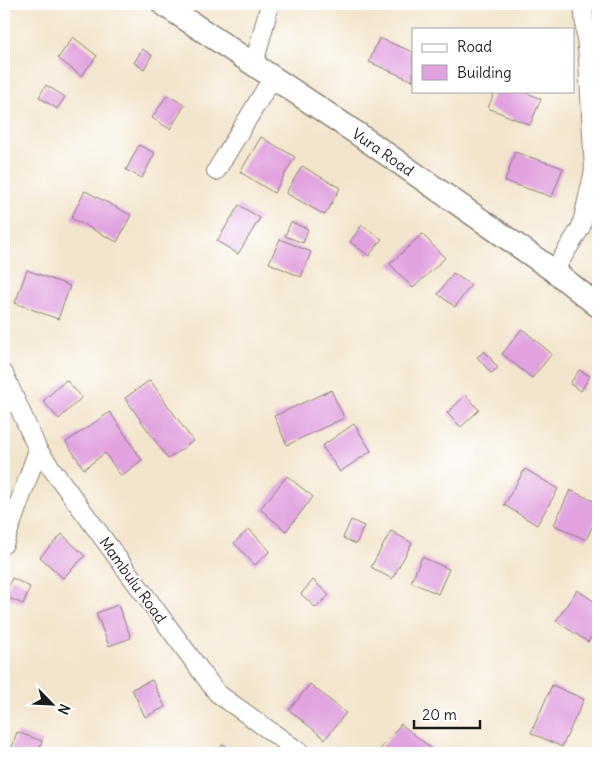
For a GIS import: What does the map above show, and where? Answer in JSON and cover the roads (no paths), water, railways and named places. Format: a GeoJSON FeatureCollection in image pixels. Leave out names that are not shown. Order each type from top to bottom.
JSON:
{"type":"FeatureCollection","features":[{"type":"Feature","properties":{"kind":"street","name":"Vura Road"},"geometry":{"type":"LineString","coordinates":[[163,4],[358,134],[554,271],[598,306]]}},
{"type":"Feature","properties":{"kind":"street"},"geometry":{"type":"LineString","coordinates":[[254,64],[270,4]]}},
{"type":"Feature","properties":{"kind":"street"},"geometry":{"type":"LineString","coordinates":[[554,271],[581,227],[594,171],[583,4]]}},
{"type":"Feature","properties":{"kind":"street"},"geometry":{"type":"LineString","coordinates":[[216,171],[273,77]]}},
{"type":"Feature","properties":{"kind":"street","name":"Mambulu Road"},"geometry":{"type":"LineString","coordinates":[[4,374],[38,450],[216,693],[301,753]]}},
{"type":"Feature","properties":{"kind":"street"},"geometry":{"type":"LineString","coordinates":[[4,544],[38,450]]}}]}
